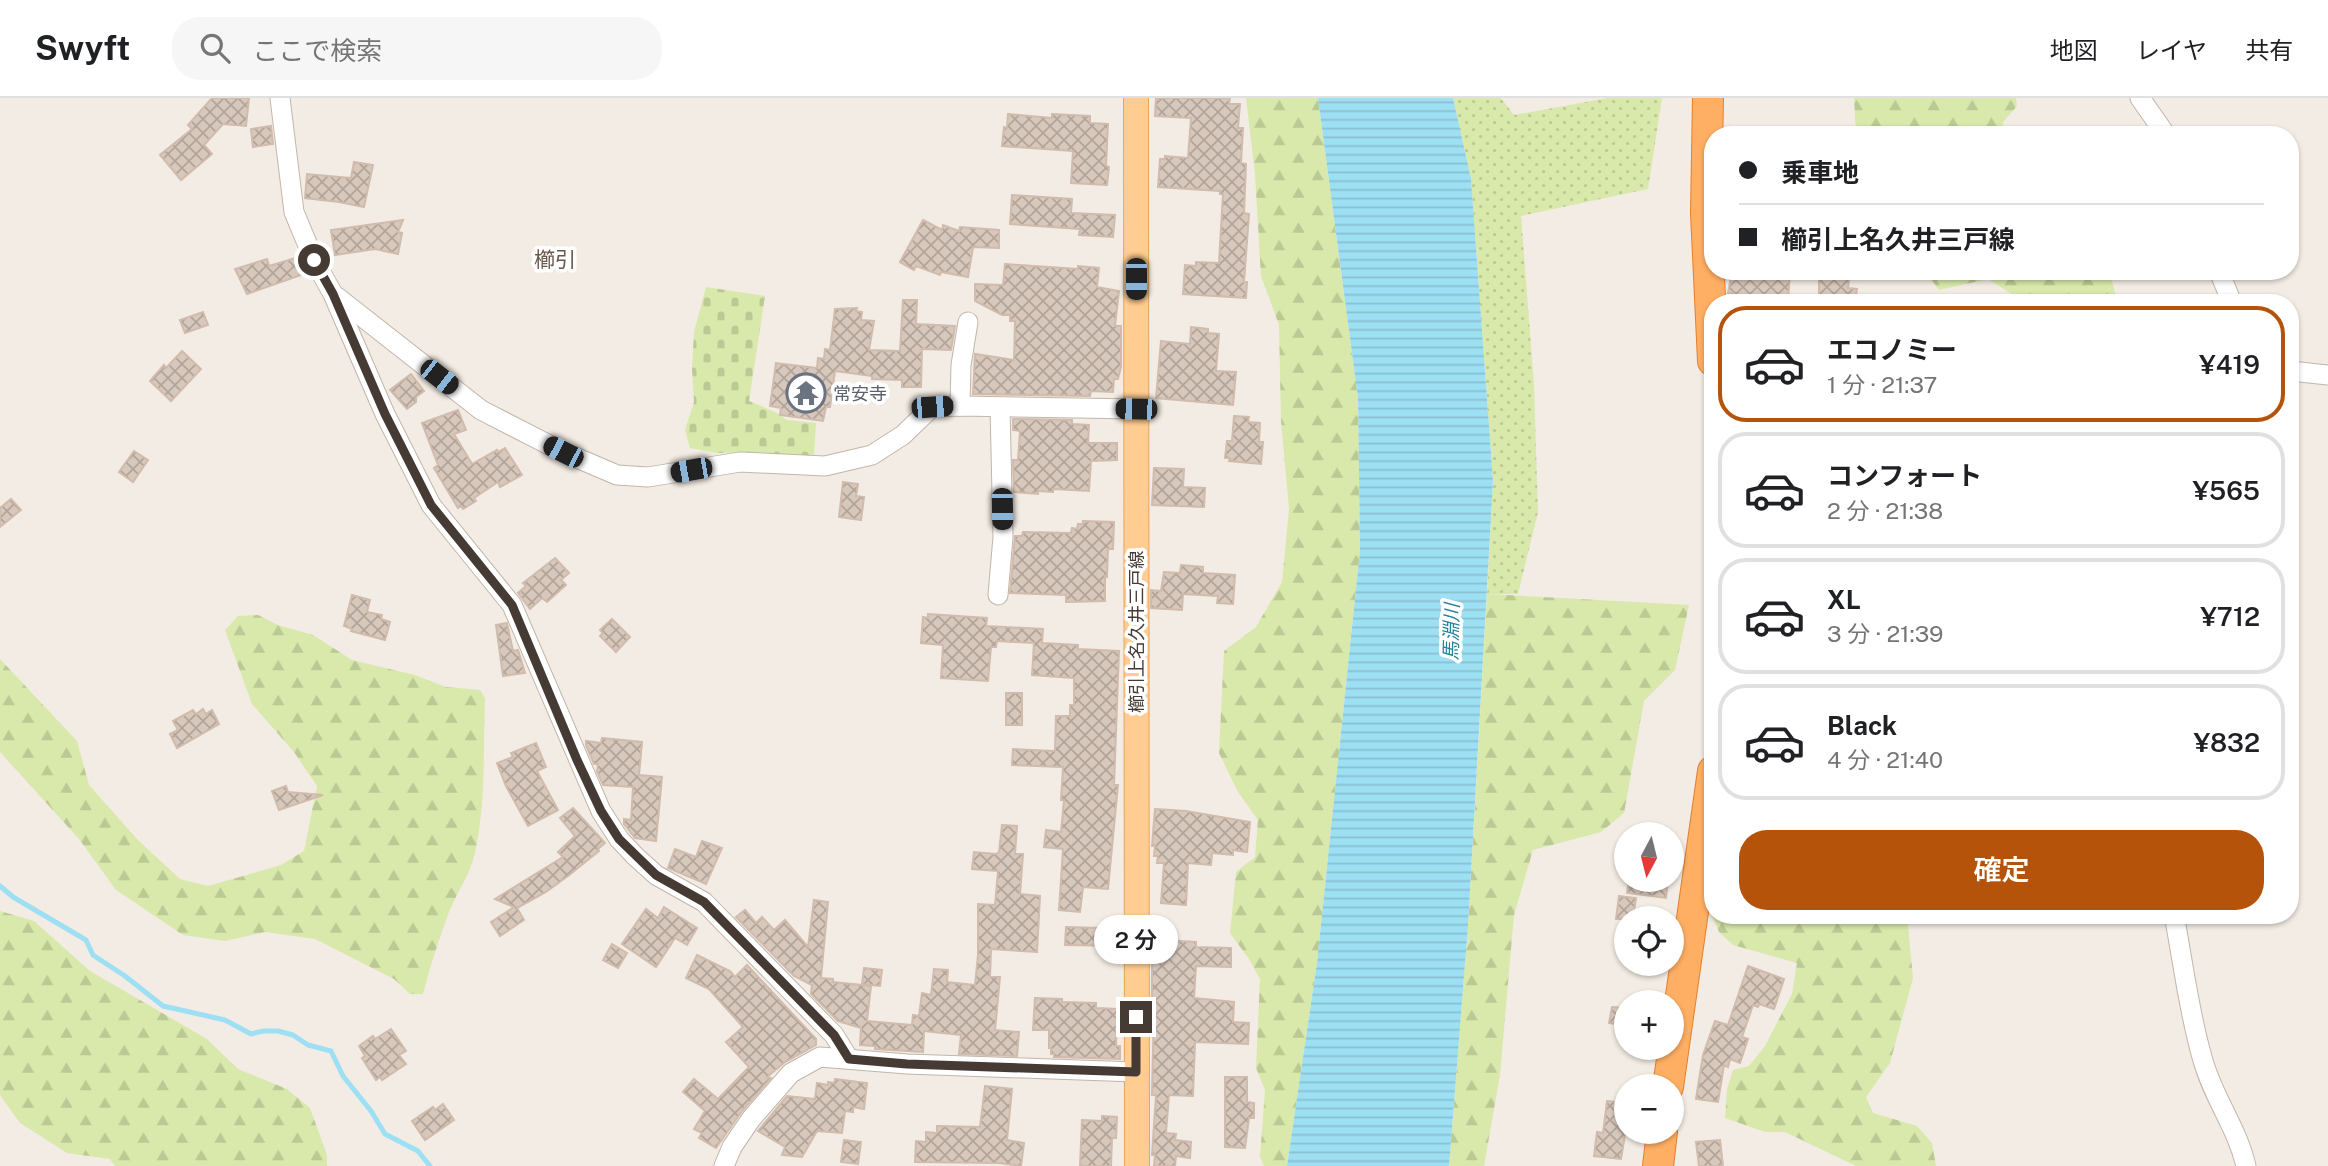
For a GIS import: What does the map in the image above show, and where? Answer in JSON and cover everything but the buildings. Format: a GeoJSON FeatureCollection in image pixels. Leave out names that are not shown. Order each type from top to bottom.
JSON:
{"type":"FeatureCollection","features":[{"type":"Feature","properties":{"kind":"highway"},"geometry":{"type":"LineString","coordinates":[[1708,99],[1708,126]]}},
{"type":"Feature","properties":{"kind":"highway"},"geometry":{"type":"LineString","coordinates":[[1670,1074],[1704,834]]}},
{"type":"Feature","properties":{"kind":"highway"},"geometry":{"type":"LineString","coordinates":[[1658,1166],[1661,1144]]}},
{"type":"Feature","properties":{"kind":"main road","name":"櫛引上名久井三戸線"},"geometry":{"type":"LineString","coordinates":[[1136,98],[1137,1166]]}},
{"type":"Feature","properties":{"kind":"street"},"geometry":{"type":"LineString","coordinates":[[280,98],[294,212],[314,260],[333,294],[385,414],[431,505],[512,605],[601,811],[619,839],[656,875],[704,902],[834,1035],[849,1059]]}},
{"type":"Feature","properties":{"kind":"street"},"geometry":{"type":"LineString","coordinates":[[2140,98],[2160,126]]}},
{"type":"Feature","properties":{"kind":"street"},"geometry":{"type":"LineString","coordinates":[[333,294],[481,410],[563,452],[617,475],[648,477],[740,462],[825,466],[872,454],[903,435],[932,407],[1136,409]]}},
{"type":"Feature","properties":{"kind":"street"},"geometry":{"type":"LineString","coordinates":[[960,406],[961,365],[968,322]]}},
{"type":"Feature","properties":{"kind":"street"},"geometry":{"type":"LineString","coordinates":[[2299,372],[2328,375]]}},
{"type":"Feature","properties":{"kind":"street"},"geometry":{"type":"LineString","coordinates":[[998,595],[1003,537],[1000,407]]}},
{"type":"Feature","properties":{"kind":"street"},"geometry":{"type":"LineString","coordinates":[[2176,924],[2202,1058],[2212,1086],[2241,1143],[2246,1166]]}},
{"type":"Feature","properties":{"kind":"street"},"geometry":{"type":"LineString","coordinates":[[724,1166],[732,1147],[751,1119],[791,1073],[820,1057],[907,1064],[1136,1072]]}},
{"type":"Feature","properties":{"kind":"green space"},"geometry":{"type":"Polygon","coordinates":[[[1246,98],[1318,98],[1358,398],[1360,551],[1317,963],[1287,1166],[1264,1166],[1260,1157],[1265,1090],[1256,1068],[1260,979],[1230,933],[1236,872],[1255,857],[1258,820],[1238,792],[1219,753],[1224,651],[1256,627],[1282,582],[1289,509],[1281,421],[1279,325],[1261,276],[1255,174],[1246,98]]]}},
{"type":"Feature","properties":{"kind":"green space"},"geometry":{"type":"Polygon","coordinates":[[[1453,98],[1501,98],[1514,115],[1608,98],[1662,98],[1648,189],[1521,216],[1534,385],[1538,512],[1518,594],[1487,594],[1493,481],[1471,180],[1453,98]]]}},
{"type":"Feature","properties":{"kind":"green space"},"geometry":{"type":"Polygon","coordinates":[[[1854,98],[2016,98],[2017,106],[2003,126],[1856,126],[1854,98]]]}},
{"type":"Feature","properties":{"kind":"green space"},"geometry":{"type":"Polygon","coordinates":[[[1932,280],[1984,280],[1939,290],[1932,280]]]}},
{"type":"Feature","properties":{"kind":"green space"},"geometry":{"type":"Polygon","coordinates":[[[1990,280],[2112,280],[2115,294],[2012,294],[1990,280]]]}},
{"type":"Feature","properties":{"kind":"green space"},"geometry":{"type":"Polygon","coordinates":[[[706,287],[765,296],[749,401],[787,420],[816,423],[814,454],[804,457],[760,452],[717,453],[690,448],[685,430],[694,402],[694,332],[706,287]]]}},
{"type":"Feature","properties":{"kind":"green space"},"geometry":{"type":"Polygon","coordinates":[[[1487,594],[1689,605],[1675,670],[1644,701],[1624,813],[1601,832],[1533,850],[1514,915],[1500,1075],[1484,1166],[1449,1166],[1468,925],[1487,594]]]}},
{"type":"Feature","properties":{"kind":"green space"},"geometry":{"type":"Polygon","coordinates":[[[258,615],[278,625],[313,635],[352,660],[415,675],[446,687],[480,690],[485,698],[479,834],[470,869],[449,912],[423,994],[410,994],[394,979],[315,939],[265,932],[225,941],[183,935],[116,890],[79,839],[0,752],[0,659],[77,741],[89,785],[138,840],[180,879],[208,886],[281,865],[304,851],[317,786],[294,752],[252,704],[225,630],[238,616],[258,615]]]}},
{"type":"Feature","properties":{"kind":"green space"},"geometry":{"type":"Polygon","coordinates":[[[0,911],[34,921],[90,971],[207,1039],[238,1069],[287,1089],[310,1108],[327,1155],[327,1166],[115,1166],[110,1159],[67,1153],[20,1123],[0,1095],[0,911]]]}},
{"type":"Feature","properties":{"kind":"green space"},"geometry":{"type":"Polygon","coordinates":[[[1716,924],[1908,924],[1913,978],[1890,1063],[1866,1097],[1873,1113],[1917,1126],[1932,1143],[1936,1166],[1856,1166],[1785,1132],[1765,1132],[1725,1118],[1727,1089],[1733,1070],[1749,1066],[1765,1046],[1792,994],[1797,963],[1733,945],[1719,932],[1716,924]]]}},
{"type":"Feature","properties":{"kind":"water","name":"馬淵川"},"geometry":{"type":"Polygon","coordinates":[[[1318,98],[1453,98],[1471,179],[1493,481],[1468,925],[1449,1166],[1287,1166],[1317,963],[1360,551],[1358,398],[1318,98]]]}},
{"type":"Feature","properties":{"kind":"waterway"},"geometry":{"type":"LineString","coordinates":[[0,886],[13,897],[86,940],[93,955],[163,1006],[225,1020],[251,1034],[278,1031],[293,1035],[308,1045],[331,1051],[343,1076],[371,1111],[385,1134],[418,1151],[430,1166]]}},
{"type":"Feature","properties":{"kind":"place","name":"常安寺"},"geometry":{"type":"Point","coordinates":[806,393]}},
{"type":"Feature","properties":{"kind":"district","name":"櫛引"},"geometry":{"type":"Point","coordinates":[555,259]}},
{"type":"Feature","properties":{"kind":"route"},"geometry":{"type":"LineString","coordinates":[[314,260],[333,294],[385,414],[431,505],[512,605],[577,760],[601,811],[619,839],[656,875],[704,902],[834,1035],[849,1059],[907,1064],[1136,1072],[1136,1017]]}}]}
